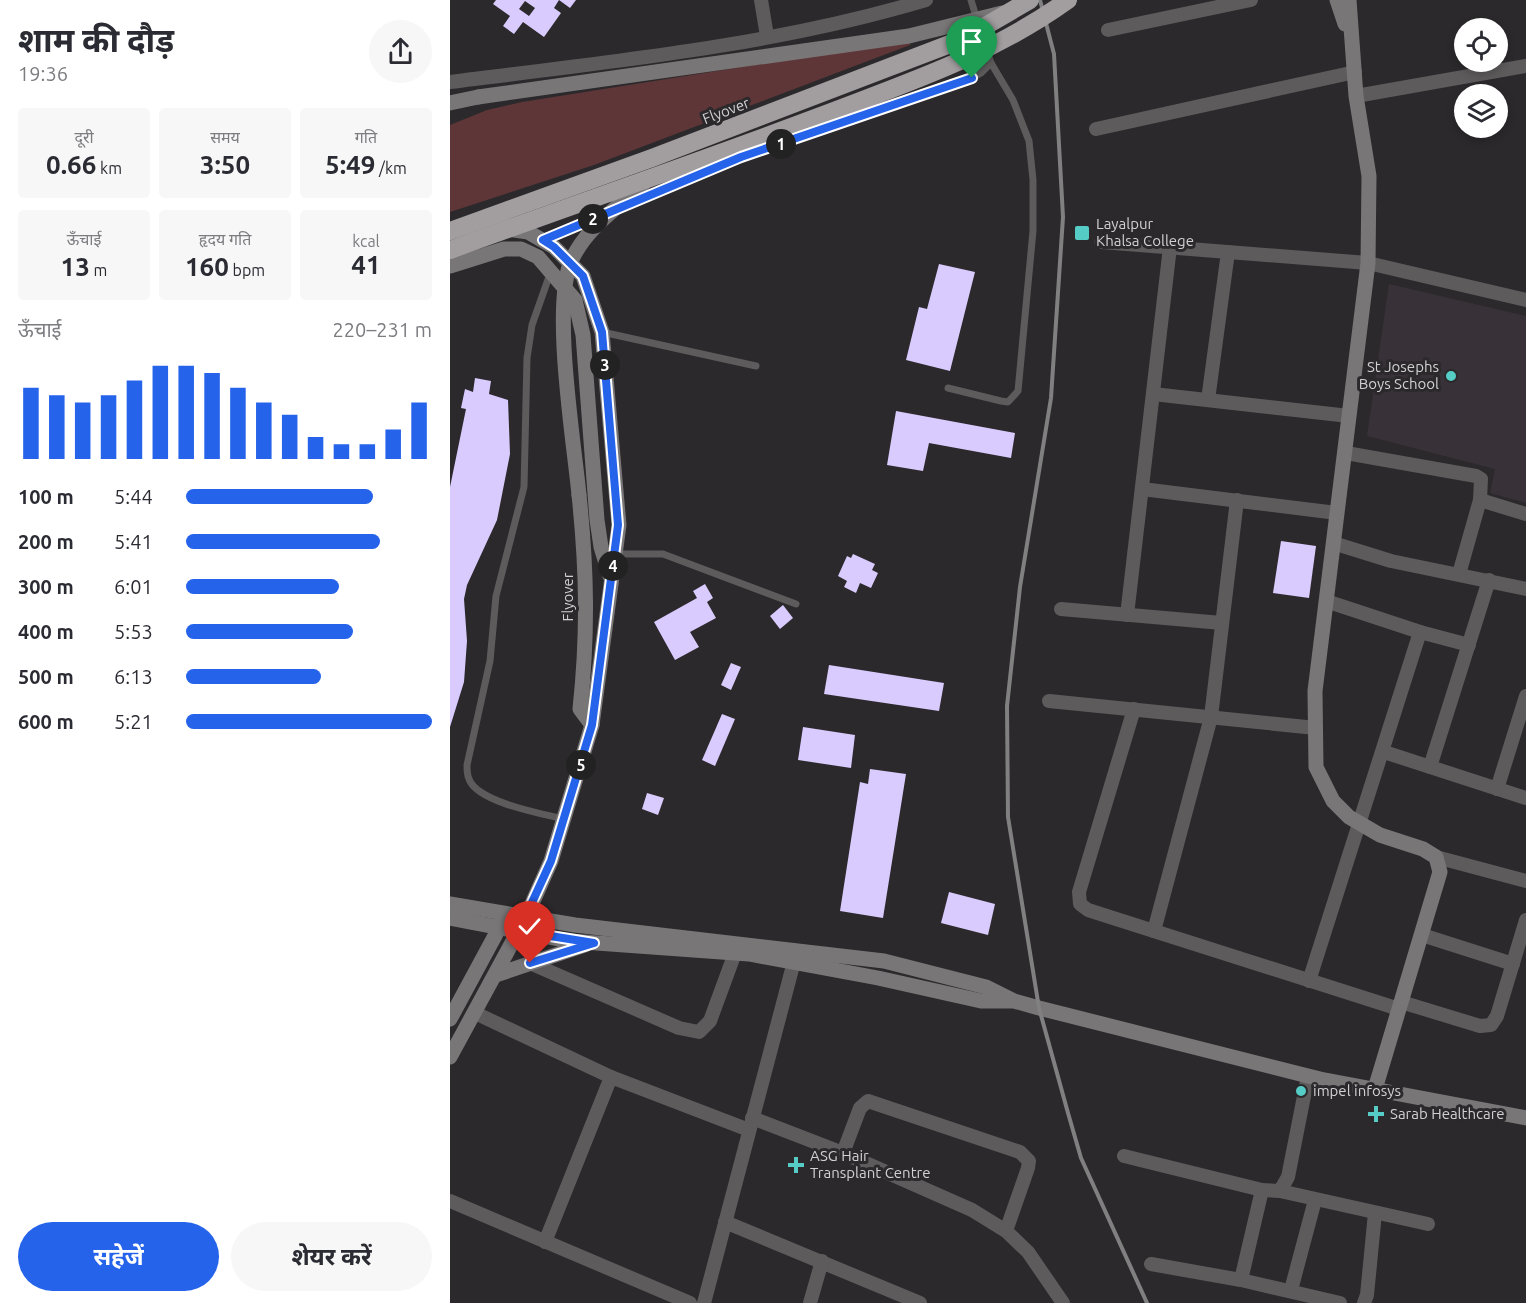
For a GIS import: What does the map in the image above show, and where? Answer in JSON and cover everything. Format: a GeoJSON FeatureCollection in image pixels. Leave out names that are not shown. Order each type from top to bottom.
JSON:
{"type":"FeatureCollection","features":[{"type":"Feature","properties":{"kind":"highway","name":"Flyover"},"geometry":{"type":"LineString","coordinates":[[450,231],[641,162],[952,44],[1030,0]]}},
{"type":"Feature","properties":{"kind":"highway","name":"Flyover"},"geometry":{"type":"LineString","coordinates":[[450,250],[652,175],[747,143],[986,51],[1032,25],[1068,0]]}},
{"type":"Feature","properties":{"kind":"street"},"geometry":{"type":"LineString","coordinates":[[761,0],[767,36]]}},
{"type":"Feature","properties":{"kind":"street"},"geometry":{"type":"LineString","coordinates":[[450,82],[680,51],[767,36],[926,0]]}},
{"type":"Feature","properties":{"kind":"street"},"geometry":{"type":"LineString","coordinates":[[1108,30],[1251,0]]}},
{"type":"Feature","properties":{"kind":"street"},"geometry":{"type":"LineString","coordinates":[[1337,0],[1353,53]]}},
{"type":"Feature","properties":{"kind":"street"},"geometry":{"type":"LineString","coordinates":[[1349,0],[1356,96],[1369,176],[1368,263],[1315,691],[1316,767],[1333,801],[1349,818],[1380,835],[1423,849],[1436,857],[1526,881]]}},
{"type":"Feature","properties":{"kind":"street","name":"Flyover"},"geometry":{"type":"LineString","coordinates":[[450,103],[478,97],[909,36],[1010,12]]}},
{"type":"Feature","properties":{"kind":"street"},"geometry":{"type":"LineString","coordinates":[[1356,96],[1526,66]]}},
{"type":"Feature","properties":{"kind":"street"},"geometry":{"type":"LineString","coordinates":[[1096,129],[1355,72]]}},
{"type":"Feature","properties":{"kind":"street","name":"Flyover"},"geometry":{"type":"LineString","coordinates":[[592,725],[580,709],[586,651],[587,577],[564,331],[564,289],[572,260],[586,237],[606,215],[652,175]]}},
{"type":"Feature","properties":{"kind":"street"},"geometry":{"type":"LineString","coordinates":[[450,225],[462,224],[528,232],[554,247],[583,276],[602,332],[618,525],[616,554],[610,576],[599,687],[592,725],[551,861],[519,931],[450,1057]]}},
{"type":"Feature","properties":{"kind":"street"},"geometry":{"type":"LineString","coordinates":[[1101,242],[1368,263],[1526,300]]}},
{"type":"Feature","properties":{"kind":"street"},"geometry":{"type":"LineString","coordinates":[[1128,615],[1170,248]]}},
{"type":"Feature","properties":{"kind":"street"},"geometry":{"type":"LineString","coordinates":[[450,266],[504,249],[521,249],[538,257],[575,300],[583,335],[597,520],[601,547],[610,576]]}},
{"type":"Feature","properties":{"kind":"street"},"geometry":{"type":"LineString","coordinates":[[1208,400],[1228,252]]}},
{"type":"Feature","properties":{"kind":"street"},"geometry":{"type":"LineString","coordinates":[[1153,394],[1349,416]]}},
{"type":"Feature","properties":{"kind":"street"},"geometry":{"type":"LineString","coordinates":[[1346,453],[1476,476],[1482,485],[1480,500],[1458,574]]}},
{"type":"Feature","properties":{"kind":"street"},"geometry":{"type":"LineString","coordinates":[[1142,489],[1337,513]]}},
{"type":"Feature","properties":{"kind":"street"},"geometry":{"type":"LineString","coordinates":[[1154,931],[1211,717],[1237,500]]}},
{"type":"Feature","properties":{"kind":"street"},"geometry":{"type":"LineString","coordinates":[[1480,500],[1526,514]]}},
{"type":"Feature","properties":{"kind":"street"},"geometry":{"type":"LineString","coordinates":[[1333,543],[1391,561],[1526,589]]}},
{"type":"Feature","properties":{"kind":"street"},"geometry":{"type":"LineString","coordinates":[[1430,767],[1489,580]]}},
{"type":"Feature","properties":{"kind":"street"},"geometry":{"type":"LineString","coordinates":[[1326,601],[1420,632],[1469,645]]}},
{"type":"Feature","properties":{"kind":"street"},"geometry":{"type":"LineString","coordinates":[[1061,609],[1222,623]]}},
{"type":"Feature","properties":{"kind":"street"},"geometry":{"type":"LineString","coordinates":[[1309,981],[1384,752],[1420,632]]}},
{"type":"Feature","properties":{"kind":"street"},"geometry":{"type":"LineString","coordinates":[[1497,789],[1526,696]]}},
{"type":"Feature","properties":{"kind":"street"},"geometry":{"type":"LineString","coordinates":[[1049,700],[1316,728]]}},
{"type":"Feature","properties":{"kind":"street"},"geometry":{"type":"LineString","coordinates":[[1134,709],[1079,892],[1080,904],[1088,910],[1309,981],[1400,1006],[1487,1026],[1497,1016],[1526,920]]}},
{"type":"Feature","properties":{"kind":"street"},"geometry":{"type":"LineString","coordinates":[[1384,752],[1526,798]]}},
{"type":"Feature","properties":{"kind":"street"},"geometry":{"type":"LineString","coordinates":[[1375,1089],[1440,872],[1436,857]]}},
{"type":"Feature","properties":{"kind":"street"},"geometry":{"type":"LineString","coordinates":[[450,904],[574,925],[796,956],[981,1001],[1014,1001],[1308,1076],[1525,1116]]}},
{"type":"Feature","properties":{"kind":"street"},"geometry":{"type":"LineString","coordinates":[[450,1020],[507,914]]}},
{"type":"Feature","properties":{"kind":"street"},"geometry":{"type":"LineString","coordinates":[[450,918],[594,943],[796,956]]}},
{"type":"Feature","properties":{"kind":"street"},"geometry":{"type":"LineString","coordinates":[[1422,935],[1513,964]]}},
{"type":"Feature","properties":{"kind":"street"},"geometry":{"type":"LineString","coordinates":[[496,975],[594,943]]}},
{"type":"Feature","properties":{"kind":"street"},"geometry":{"type":"LineString","coordinates":[[530,963],[679,1028],[699,1032],[710,1021],[735,953]]}},
{"type":"Feature","properties":{"kind":"street"},"geometry":{"type":"LineString","coordinates":[[704,1303],[796,956]]}},
{"type":"Feature","properties":{"kind":"street"},"geometry":{"type":"LineString","coordinates":[[475,1013],[612,1077],[843,1154],[972,1210],[1006,1231],[1028,1252],[1063,1303]]}},
{"type":"Feature","properties":{"kind":"street"},"geometry":{"type":"LineString","coordinates":[[1280,1191],[1288,1177],[1308,1076]]}},
{"type":"Feature","properties":{"kind":"street"},"geometry":{"type":"LineString","coordinates":[[545,1242],[612,1077]]}},
{"type":"Feature","properties":{"kind":"street"},"geometry":{"type":"LineString","coordinates":[[843,1154],[860,1108],[868,1101],[1020,1152],[1029,1161],[1028,1168],[1006,1231]]}},
{"type":"Feature","properties":{"kind":"street"},"geometry":{"type":"LineString","coordinates":[[1124,1155],[1262,1190],[1280,1191],[1428,1224]]}},
{"type":"Feature","properties":{"kind":"street"},"geometry":{"type":"LineString","coordinates":[[1241,1280],[1262,1190]]}},
{"type":"Feature","properties":{"kind":"street"},"geometry":{"type":"LineString","coordinates":[[1291,1290],[1315,1200]]}},
{"type":"Feature","properties":{"kind":"street"},"geometry":{"type":"LineString","coordinates":[[450,1201],[690,1303]]}},
{"type":"Feature","properties":{"kind":"street"},"geometry":{"type":"LineString","coordinates":[[1364,1303],[1367,1295],[1375,1213]]}},
{"type":"Feature","properties":{"kind":"street"},"geometry":{"type":"LineString","coordinates":[[725,1222],[920,1303]]}},
{"type":"Feature","properties":{"kind":"street"},"geometry":{"type":"LineString","coordinates":[[810,1303],[822,1261]]}},
{"type":"Feature","properties":{"kind":"street"},"geometry":{"type":"LineString","coordinates":[[1151,1264],[1291,1290],[1340,1303]]}},
{"type":"Feature","properties":{"kind":"lane"},"geometry":{"type":"LineString","coordinates":[[948,388],[1001,401],[1013,398],[1018,391],[1033,231],[1034,180],[1029,141],[1013,100],[991,63],[971,0]]}},
{"type":"Feature","properties":{"kind":"lane"},"geometry":{"type":"LineString","coordinates":[[543,240],[741,157],[972,78],[991,63]]}},
{"type":"Feature","properties":{"kind":"lane"},"geometry":{"type":"LineString","coordinates":[[550,272],[532,325],[527,358],[524,487],[496,596],[490,662],[467,765],[469,780],[479,792],[526,810],[564,819]]}},
{"type":"Feature","properties":{"kind":"lane"},"geometry":{"type":"LineString","coordinates":[[602,332],[756,366]]}},
{"type":"Feature","properties":{"kind":"lane"},"geometry":{"type":"LineString","coordinates":[[616,554],[663,554],[796,604]]}},
{"type":"Feature","properties":{"kind":"shaded area"},"geometry":{"type":"Polygon","coordinates":[[[910,42],[910,45],[594,165],[450,212],[450,125],[487,110],[522,102],[910,42]]]}},
{"type":"Feature","properties":{"kind":"shaded area","name":"St Josephs Boys School"},"geometry":{"type":"Polygon","coordinates":[[[1389,284],[1526,316],[1526,503],[1490,493],[1495,469],[1367,436],[1389,284]]]}},
{"type":"Feature","properties":{"kind":"building"},"geometry":{"type":"Polygon","coordinates":[[[496,0],[559,0],[554,8],[561,13],[544,37],[523,22],[514,34],[503,26],[510,16],[493,4],[496,0]],[[525,1],[519,9],[529,16],[535,8],[525,1]]]}},
{"type":"Feature","properties":{"kind":"building"},"geometry":{"type":"Polygon","coordinates":[[[559,0],[576,0],[570,8],[559,0]]]}},
{"type":"Feature","properties":{"kind":"building"},"geometry":{"type":"Polygon","coordinates":[[[939,264],[975,272],[950,371],[906,360],[919,307],[927,309],[939,264]]]}},
{"type":"Feature","properties":{"kind":"building"},"geometry":{"type":"Polygon","coordinates":[[[475,378],[491,381],[489,394],[508,400],[510,454],[497,520],[467,585],[464,599],[467,641],[464,682],[450,727],[450,487],[466,409],[461,408],[465,389],[473,392],[475,378]]]}},
{"type":"Feature","properties":{"kind":"building"},"geometry":{"type":"Polygon","coordinates":[[[896,411],[1015,433],[1011,458],[929,443],[923,471],[887,465],[896,411]]]}},
{"type":"Feature","properties":{"kind":"building"},"geometry":{"type":"Polygon","coordinates":[[[1281,541],[1316,546],[1309,598],[1273,593],[1281,541]]]}},
{"type":"Feature","properties":{"kind":"building"},"geometry":{"type":"Polygon","coordinates":[[[853,554],[875,564],[872,570],[878,573],[871,588],[860,583],[856,593],[844,587],[847,581],[838,576],[847,556],[851,558],[853,554]]]}},
{"type":"Feature","properties":{"kind":"building"},"geometry":{"type":"Polygon","coordinates":[[[705,584],[713,598],[707,602],[716,618],[690,632],[699,647],[675,660],[654,622],[697,598],[693,591],[705,584]]]}},
{"type":"Feature","properties":{"kind":"building"},"geometry":{"type":"Polygon","coordinates":[[[783,605],[793,618],[780,629],[770,616],[783,605]]]}},
{"type":"Feature","properties":{"kind":"building"},"geometry":{"type":"Polygon","coordinates":[[[731,663],[741,667],[731,690],[721,685],[731,663]]]}},
{"type":"Feature","properties":{"kind":"building"},"geometry":{"type":"Polygon","coordinates":[[[829,665],[944,683],[939,711],[824,694],[829,665]]]}},
{"type":"Feature","properties":{"kind":"building"},"geometry":{"type":"Polygon","coordinates":[[[722,714],[735,719],[715,766],[702,760],[722,714]]]}},
{"type":"Feature","properties":{"kind":"building"},"geometry":{"type":"Polygon","coordinates":[[[803,727],[855,735],[851,768],[798,760],[803,727]]]}},
{"type":"Feature","properties":{"kind":"building"},"geometry":{"type":"Polygon","coordinates":[[[870,769],[906,774],[883,918],[840,911],[860,782],[868,784],[870,769]]]}},
{"type":"Feature","properties":{"kind":"building"},"geometry":{"type":"Polygon","coordinates":[[[647,793],[664,798],[658,815],[642,809],[647,793]]]}},
{"type":"Feature","properties":{"kind":"building"},"geometry":{"type":"Polygon","coordinates":[[[949,892],[995,904],[988,935],[941,923],[949,892]]]}},
{"type":"Feature","properties":{"kind":"railway"},"geometry":{"type":"LineString","coordinates":[[1040,0],[1054,54],[1063,217],[1051,398],[1020,587],[1007,706],[1008,817],[1039,1008],[1068,1113],[1081,1158],[1147,1303]]}},
{"type":"Feature","properties":{"kind":"place","name":"Layalpur Khalsa College"},"geometry":{"type":"Point","coordinates":[1082,233]}},
{"type":"Feature","properties":{"kind":"place","name":"St Josephs Boys School"},"geometry":{"type":"Point","coordinates":[1451,376]}},
{"type":"Feature","properties":{"kind":"place","name":"impel infosys"},"geometry":{"type":"Point","coordinates":[1301,1091]}},
{"type":"Feature","properties":{"kind":"place","name":"Sarab Healthcare"},"geometry":{"type":"Point","coordinates":[1376,1114]}},
{"type":"Feature","properties":{"kind":"place","name":"ASG Hair Transplant Centre"},"geometry":{"type":"Point","coordinates":[796,1165]}},
{"type":"Feature","properties":{"kind":"route"},"geometry":{"type":"LineString","coordinates":[[530,963],[594,943],[569,941],[519,931],[551,861],[592,725],[599,687],[610,576],[616,554],[618,525],[602,332],[583,276],[554,247],[543,240],[741,157],[972,78]]}}]}
